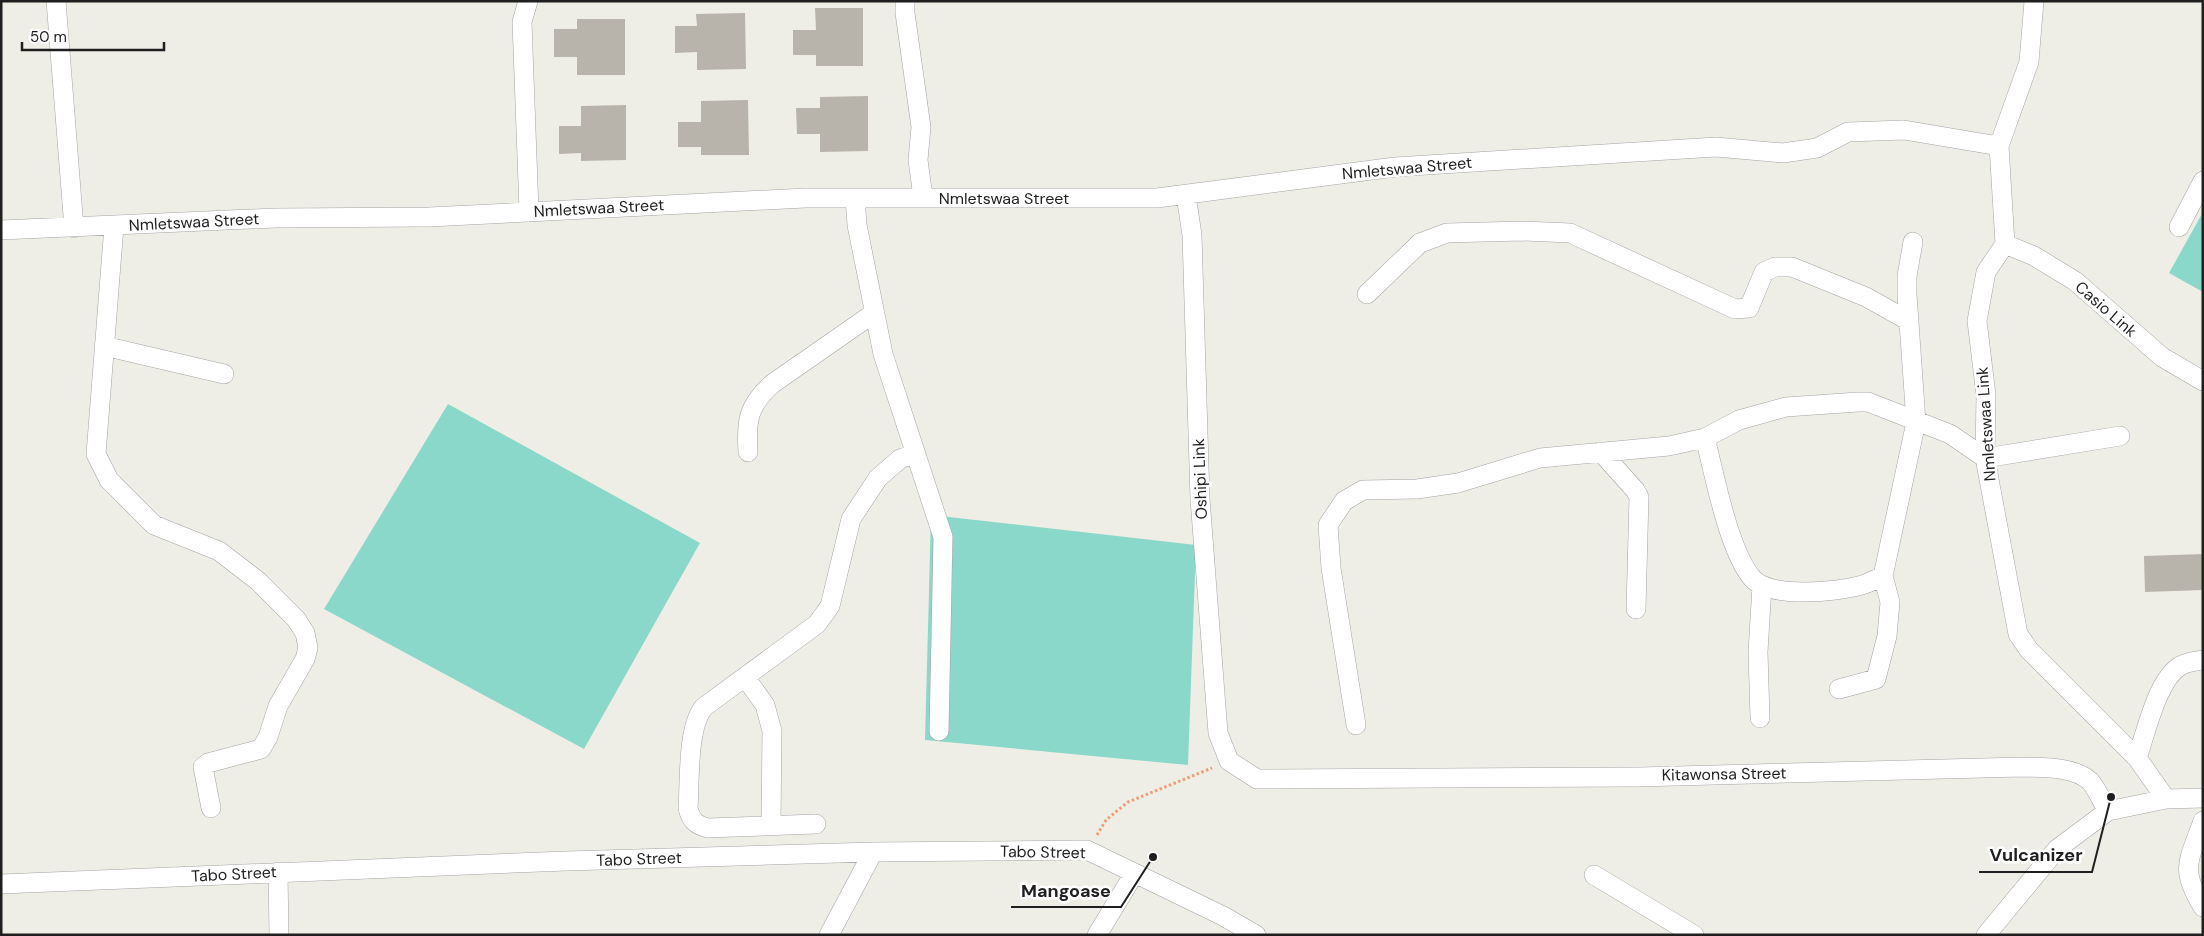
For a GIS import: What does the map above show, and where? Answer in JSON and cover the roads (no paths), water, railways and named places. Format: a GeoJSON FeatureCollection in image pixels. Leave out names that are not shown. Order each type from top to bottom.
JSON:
{"type":"FeatureCollection","features":[{"type":"Feature","properties":{"kind":"street"},"geometry":{"type":"LineString","coordinates":[[56,1],[74,228]]}},
{"type":"Feature","properties":{"kind":"street"},"geometry":{"type":"LineString","coordinates":[[528,1],[522,22],[529,211]]}},
{"type":"Feature","properties":{"kind":"street"},"geometry":{"type":"LineString","coordinates":[[905,1],[921,127],[918,160],[923,198]]}},
{"type":"Feature","properties":{"kind":"street"},"geometry":{"type":"LineString","coordinates":[[2005,244],[1999,146],[2029,62],[2034,1]]}},
{"type":"Feature","properties":{"kind":"street","name":"Nmletswaa Street"},"geometry":{"type":"LineString","coordinates":[[1,230],[274,218],[429,217],[529,211],[855,198],[1157,198],[1394,167],[1716,147],[1783,153],[1817,148],[1848,132],[1904,130],[1999,146]]}},
{"type":"Feature","properties":{"kind":"street"},"geometry":{"type":"LineString","coordinates":[[2179,227],[2203,181]]}},
{"type":"Feature","properties":{"kind":"street","name":"Oshipi Link"},"geometry":{"type":"LineString","coordinates":[[1186,194],[1192,234],[1200,499],[1215,703],[1218,732],[1229,761]]}},
{"type":"Feature","properties":{"kind":"street"},"geometry":{"type":"LineString","coordinates":[[855,198],[857,224],[883,354],[943,537],[940,731]]}},
{"type":"Feature","properties":{"kind":"street"},"geometry":{"type":"LineString","coordinates":[[114,226],[96,454],[109,480],[154,525],[219,551],[258,580],[296,619],[305,633],[308,648],[305,659],[278,706],[268,737],[261,749],[208,763],[203,767],[211,808]]}},
{"type":"Feature","properties":{"kind":"street"},"geometry":{"type":"LineString","coordinates":[[1368,294],[1420,243],[1447,232],[1522,230],[1570,233],[1735,309],[1749,308],[1764,272],[1775,267],[1792,267],[1866,297],[1908,321]]}},
{"type":"Feature","properties":{"kind":"street"},"geometry":{"type":"LineString","coordinates":[[1839,688],[1876,679],[1888,636],[1890,602],[1883,576],[1916,422],[1908,321],[1907,276],[1913,242]]}},
{"type":"Feature","properties":{"kind":"street","name":"Casio Link"},"geometry":{"type":"LineString","coordinates":[[2005,244],[2034,256],[2075,281],[2162,357],[2203,381]]}},
{"type":"Feature","properties":{"kind":"street","name":"Nmletswaa Link"},"geometry":{"type":"LineString","coordinates":[[2005,244],[1986,272],[1977,321],[1986,394],[1985,458],[2018,634],[2029,650],[2137,758],[2166,799]]}},
{"type":"Feature","properties":{"kind":"street"},"geometry":{"type":"LineString","coordinates":[[748,452],[747,432],[749,417],[757,397],[772,384],[874,313]]}},
{"type":"Feature","properties":{"kind":"street"},"geometry":{"type":"LineString","coordinates":[[104,346],[224,374]]}},
{"type":"Feature","properties":{"kind":"street"},"geometry":{"type":"LineString","coordinates":[[1356,725],[1331,568],[1328,525],[1344,501],[1363,490],[1417,489],[1458,483],[1540,458],[1669,446],[1705,438],[1739,420],[1786,407],[1868,402],[1950,434],[1985,458],[2120,436]]}},
{"type":"Feature","properties":{"kind":"street"},"geometry":{"type":"LineString","coordinates":[[1705,438],[1733,543],[1752,578],[1762,586],[1810,592],[1860,586],[1883,576]]}},
{"type":"Feature","properties":{"kind":"street"},"geometry":{"type":"LineString","coordinates":[[1601,452],[1635,490],[1638,497],[1636,609]]}},
{"type":"Feature","properties":{"kind":"street"},"geometry":{"type":"LineString","coordinates":[[816,824],[708,828],[692,821],[688,808],[694,726],[699,713],[704,707],[817,624],[830,606],[851,519],[878,478],[900,459],[915,453]]}},
{"type":"Feature","properties":{"kind":"street"},"geometry":{"type":"LineString","coordinates":[[1760,718],[1758,652],[1762,586]]}},
{"type":"Feature","properties":{"kind":"street"},"geometry":{"type":"LineString","coordinates":[[2137,758],[2155,705],[2168,677],[2180,665],[2203,660]]}},
{"type":"Feature","properties":{"kind":"street"},"geometry":{"type":"LineString","coordinates":[[745,677],[765,705],[772,731],[771,825]]}},
{"type":"Feature","properties":{"kind":"street","name":"Kitawonsa Street"},"geometry":{"type":"LineString","coordinates":[[1229,761],[1257,779],[1640,776],[2022,767],[2060,769],[2081,775],[2090,782],[2108,811]]}},
{"type":"Feature","properties":{"kind":"street"},"geometry":{"type":"LineString","coordinates":[[1986,935],[2057,849],[2108,811],[2166,799],[2203,798]]}},
{"type":"Feature","properties":{"kind":"street"},"geometry":{"type":"LineString","coordinates":[[2203,821],[2187,867],[2188,878],[2203,907]]}},
{"type":"Feature","properties":{"kind":"street","name":"Tabo Street"},"geometry":{"type":"LineString","coordinates":[[1,884],[278,872],[873,852],[1087,850],[1223,916],[1256,935]]}},
{"type":"Feature","properties":{"kind":"street"},"geometry":{"type":"LineString","coordinates":[[829,935],[873,852]]}},
{"type":"Feature","properties":{"kind":"street"},"geometry":{"type":"LineString","coordinates":[[278,872],[279,935]]}},
{"type":"Feature","properties":{"kind":"street"},"geometry":{"type":"LineString","coordinates":[[1097,935],[1134,874]]}},
{"type":"Feature","properties":{"kind":"street"},"geometry":{"type":"LineString","coordinates":[[1594,875],[1694,935]]}},
{"type":"Feature","properties":{"kind":"place","name":"Vulcanizer"},"geometry":{"type":"Point","coordinates":[2111,797]}},
{"type":"Feature","properties":{"kind":"place","name":"Mangoase"},"geometry":{"type":"Point","coordinates":[1153,857]}}]}
